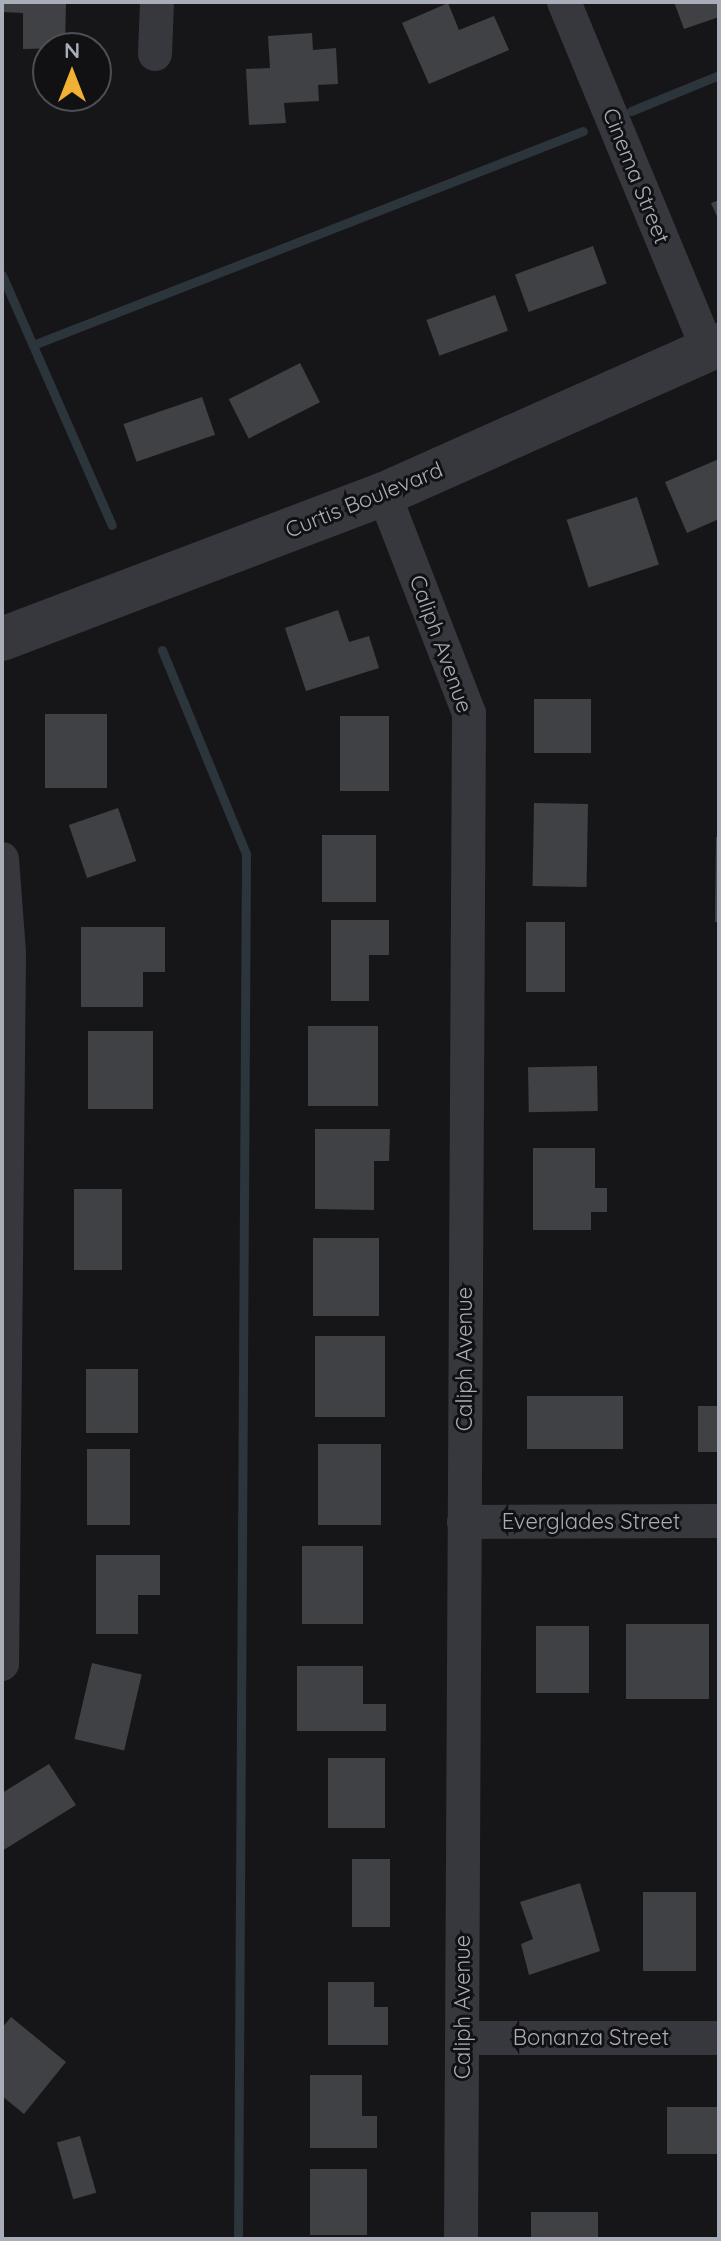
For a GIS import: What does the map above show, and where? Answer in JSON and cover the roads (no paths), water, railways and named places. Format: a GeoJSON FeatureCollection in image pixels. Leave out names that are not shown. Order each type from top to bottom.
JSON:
{"type":"FeatureCollection","features":[{"type":"Feature","properties":{"kind":"street"},"geometry":{"type":"LineString","coordinates":[[155,54],[157,2]]}},
{"type":"Feature","properties":{"kind":"street","name":"Cinema Street"},"geometry":{"type":"LineString","coordinates":[[564,2],[714,347]]}},
{"type":"Feature","properties":{"kind":"street","name":"Curtis Boulevard"},"geometry":{"type":"LineString","coordinates":[[2,639],[384,494],[714,347]]}},
{"type":"Feature","properties":{"kind":"street","name":"Caliph Avenue"},"geometry":{"type":"LineString","coordinates":[[384,494],[469,713],[461,2239]]}},
{"type":"Feature","properties":{"kind":"street"},"geometry":{"type":"LineString","coordinates":[[2,859],[9,953],[2,1664]]}},
{"type":"Feature","properties":{"kind":"street","name":"Everglades Street"},"geometry":{"type":"LineString","coordinates":[[464,1522],[719,1521]]}},
{"type":"Feature","properties":{"kind":"street","name":"Bonanza Street"},"geometry":{"type":"LineString","coordinates":[[463,2038],[719,2038]]}},
{"type":"Feature","properties":{"kind":"waterway"},"geometry":{"type":"LineString","coordinates":[[631,111],[719,75]]}},
{"type":"Feature","properties":{"kind":"waterway"},"geometry":{"type":"LineString","coordinates":[[33,345],[583,131]]}},
{"type":"Feature","properties":{"kind":"waterway"},"geometry":{"type":"LineString","coordinates":[[2,275],[112,525]]}},
{"type":"Feature","properties":{"kind":"waterway"},"geometry":{"type":"LineString","coordinates":[[162,650],[246,854],[238,2239]]}}]}
